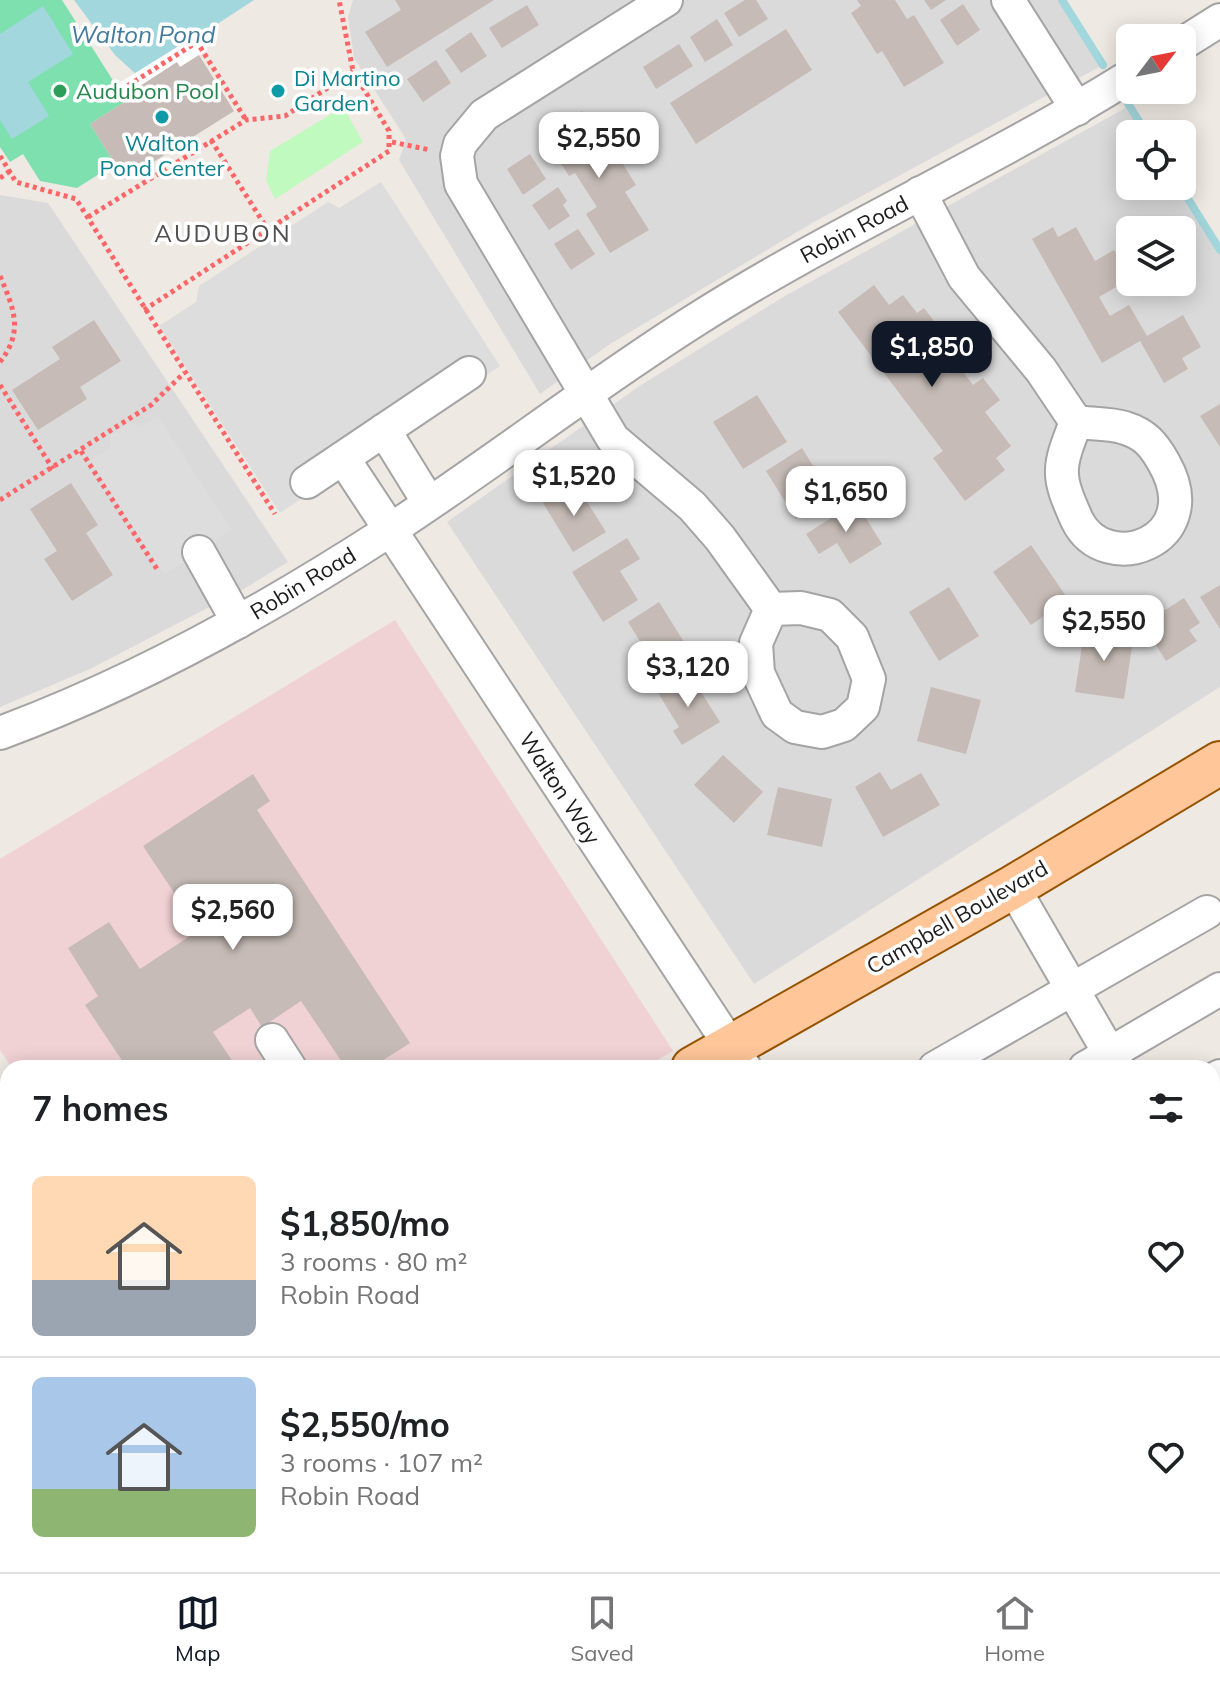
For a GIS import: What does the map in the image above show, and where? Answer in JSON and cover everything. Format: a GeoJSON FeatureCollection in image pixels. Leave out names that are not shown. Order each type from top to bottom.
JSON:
{"type":"FeatureCollection","features":[{"type":"Feature","properties":{"kind":"main road","name":"Campbell Boulevard"},"geometry":{"type":"LineString","coordinates":[[737,1057],[1220,763]]}},
{"type":"Feature","properties":{"kind":"street"},"geometry":{"type":"LineString","coordinates":[[666,0],[484,115],[467,131],[457,156],[461,184],[613,439],[692,506],[720,538],[771,609]]}},
{"type":"Feature","properties":{"kind":"street"},"geometry":{"type":"LineString","coordinates":[[1008,0],[1077,109]]}},
{"type":"Feature","properties":{"kind":"street"},"geometry":{"type":"LineString","coordinates":[[1196,35],[1220,20]]}},
{"type":"Feature","properties":{"kind":"street","name":"Robin Road"},"geometry":{"type":"LineString","coordinates":[[0,733],[57,712],[238,622],[390,530],[585,394],[758,281],[1077,109],[1116,85]]}},
{"type":"Feature","properties":{"kind":"street","name":"Robin Road"},"geometry":{"type":"LineString","coordinates":[[920,193],[964,277],[1041,370],[1076,422]]}},
{"type":"Feature","properties":{"kind":"street"},"geometry":{"type":"LineString","coordinates":[[307,482],[469,373]]}},
{"type":"Feature","properties":{"kind":"street"},"geometry":{"type":"LineString","coordinates":[[384,430],[429,503]]}},
{"type":"Feature","properties":{"kind":"street","name":"Walton Way"},"geometry":{"type":"LineString","coordinates":[[343,458],[737,1057]]}},
{"type":"Feature","properties":{"kind":"street"},"geometry":{"type":"LineString","coordinates":[[199,552],[238,622]]}},
{"type":"Feature","properties":{"kind":"street"},"geometry":{"type":"LineString","coordinates":[[1013,887],[1072,988],[1103,1060]]}},
{"type":"Feature","properties":{"kind":"street"},"geometry":{"type":"LineString","coordinates":[[949,1060],[1207,912]]}},
{"type":"Feature","properties":{"kind":"street"},"geometry":{"type":"LineString","coordinates":[[1109,1060],[1220,989]]}},
{"type":"Feature","properties":{"kind":"street"},"geometry":{"type":"LineString","coordinates":[[272,1040],[285,1060]]}},
{"type":"Feature","properties":{"kind":"path"},"geometry":{"type":"LineString","coordinates":[[339,0],[353,71],[392,142],[457,156]]}},
{"type":"Feature","properties":{"kind":"path"},"geometry":{"type":"LineString","coordinates":[[121,90],[197,42],[246,120]]}},
{"type":"Feature","properties":{"kind":"path"},"geometry":{"type":"LineString","coordinates":[[88,217],[211,139],[246,120],[285,116],[353,71]]}},
{"type":"Feature","properties":{"kind":"path"},"geometry":{"type":"LineString","coordinates":[[211,139],[268,230]]}},
{"type":"Feature","properties":{"kind":"path"},"geometry":{"type":"LineString","coordinates":[[144,310],[384,156],[392,142]]}},
{"type":"Feature","properties":{"kind":"path"},"geometry":{"type":"LineString","coordinates":[[0,156],[16,182],[76,199],[275,514]]}},
{"type":"Feature","properties":{"kind":"path"},"geometry":{"type":"LineString","coordinates":[[0,178],[10,171]]}},
{"type":"Feature","properties":{"kind":"path"},"geometry":{"type":"LineString","coordinates":[[0,276],[16,314],[17,330],[0,362]]}},
{"type":"Feature","properties":{"kind":"path"},"geometry":{"type":"LineString","coordinates":[[0,500],[151,405],[184,373]]}},
{"type":"Feature","properties":{"kind":"path"},"geometry":{"type":"LineString","coordinates":[[0,385],[53,469]]}},
{"type":"Feature","properties":{"kind":"path"},"geometry":{"type":"LineString","coordinates":[[81,451],[157,569]]}},
{"type":"Feature","properties":{"kind":"shaded area"},"geometry":{"type":"Polygon","coordinates":[[[353,0],[1062,0],[1103,65],[812,223],[610,344],[540,394],[399,160],[406,139],[354,58],[348,17],[353,0]]]}},
{"type":"Feature","properties":{"kind":"shaded area"},"geometry":{"type":"Polygon","coordinates":[[[1129,106],[1138,120],[1116,120],[1116,200],[1189,200],[1220,250],[1220,687],[754,984],[447,522],[638,387],[783,297],[1129,106]]]}},
{"type":"Feature","properties":{"kind":"shaded area"},"geometry":{"type":"Polygon","coordinates":[[[381,182],[500,366],[280,513],[159,326],[196,302],[199,286],[328,202],[339,208],[381,182]]]}},
{"type":"Feature","properties":{"kind":"shaded area"},"geometry":{"type":"Polygon","coordinates":[[[0,195],[48,203],[288,562],[244,589],[90,669],[0,707],[0,195]]]}},
{"type":"Feature","properties":{"kind":"shaded area"},"geometry":{"type":"Polygon","coordinates":[[[158,416],[232,530],[164,575],[90,461],[111,447],[109,436],[131,422],[139,427],[158,416]]]}},
{"type":"Feature","properties":{"kind":"shaded area"},"geometry":{"type":"Polygon","coordinates":[[[395,620],[673,1051],[658,1060],[7,1060],[0,1050],[0,859],[395,620]]]}},
{"type":"Feature","properties":{"kind":"green space","name":"Audubon Pool"},"geometry":{"type":"Polygon","coordinates":[[[0,0],[62,0],[126,101],[90,124],[115,164],[77,188],[40,181],[23,154],[10,162],[0,147],[0,0]]]}},
{"type":"Feature","properties":{"kind":"green space"},"geometry":{"type":"Polygon","coordinates":[[[343,107],[363,142],[275,199],[266,180],[270,151],[343,107]]]}},
{"type":"Feature","properties":{"kind":"water","name":"Walton Pond"},"geometry":{"type":"Polygon","coordinates":[[[74,0],[254,0],[138,76],[115,55],[74,0]]]}},
{"type":"Feature","properties":{"kind":"water"},"geometry":{"type":"Polygon","coordinates":[[[43,6],[73,54],[28,82],[49,116],[12,139],[0,120],[0,34],[43,6]]]}},
{"type":"Feature","properties":{"kind":"pier"},"geometry":{"type":"Polygon","coordinates":[[[198,34],[208,50],[180,67],[177,63],[123,97],[116,85],[198,34]]]}},
{"type":"Feature","properties":{"kind":"building"},"geometry":{"type":"Polygon","coordinates":[[[395,0],[494,0],[387,67],[365,32],[401,10],[395,0]]]}},
{"type":"Feature","properties":{"kind":"building"},"geometry":{"type":"Polygon","coordinates":[[[745,0],[756,0],[768,19],[739,37],[724,13],[745,0]]]}},
{"type":"Feature","properties":{"kind":"building"},"geometry":{"type":"Polygon","coordinates":[[[857,0],[895,0],[907,19],[914,15],[944,63],[904,87],[882,51],[877,54],[851,13],[861,6],[857,0]]]}},
{"type":"Feature","properties":{"kind":"building"},"geometry":{"type":"Polygon","coordinates":[[[924,0],[946,0],[931,10],[924,0]]]}},
{"type":"Feature","properties":{"kind":"building"},"geometry":{"type":"Polygon","coordinates":[[[963,4],[980,30],[957,46],[940,20],[963,4]]]}},
{"type":"Feature","properties":{"kind":"building"},"geometry":{"type":"Polygon","coordinates":[[[527,5],[539,25],[502,48],[489,28],[527,5]]]}},
{"type":"Feature","properties":{"kind":"building"},"geometry":{"type":"Polygon","coordinates":[[[717,19],[733,45],[705,62],[690,37],[717,19]]]}},
{"type":"Feature","properties":{"kind":"building"},"geometry":{"type":"Polygon","coordinates":[[[786,29],[812,70],[696,144],[670,103],[786,29]]]}},
{"type":"Feature","properties":{"kind":"building"},"geometry":{"type":"Polygon","coordinates":[[[471,32],[487,56],[461,73],[445,50],[471,32]]]}},
{"type":"Feature","properties":{"kind":"building"},"geometry":{"type":"Polygon","coordinates":[[[679,44],[693,66],[656,89],[643,67],[679,44]]]}},
{"type":"Feature","properties":{"kind":"building","name":"Walton Pond Center"},"geometry":{"type":"Polygon","coordinates":[[[199,55],[234,111],[125,180],[90,124],[126,101],[123,97],[177,62],[180,67],[199,55]]]}},
{"type":"Feature","properties":{"kind":"building"},"geometry":{"type":"Polygon","coordinates":[[[436,60],[451,83],[423,102],[407,79],[436,60]]]}},
{"type":"Feature","properties":{"kind":"building"},"geometry":{"type":"Polygon","coordinates":[[[582,111],[605,148],[611,145],[636,185],[625,192],[649,230],[610,253],[586,214],[597,207],[575,173],[569,176],[543,135],[582,111]]]}},
{"type":"Feature","properties":{"kind":"building"},"geometry":{"type":"Polygon","coordinates":[[[530,154],[546,179],[523,195],[507,169],[530,154]]]}},
{"type":"Feature","properties":{"kind":"building"},"geometry":{"type":"Polygon","coordinates":[[[558,187],[567,201],[563,205],[570,216],[549,230],[532,205],[558,187]]]}},
{"type":"Feature","properties":{"kind":"building"},"geometry":{"type":"Polygon","coordinates":[[[1053,227],[1058,237],[1076,227],[1095,261],[1114,250],[1116,287],[1099,297],[1110,316],[1129,305],[1147,336],[1183,315],[1201,347],[1182,358],[1188,369],[1164,383],[1140,341],[1102,363],[1032,239],[1053,227]]]}},
{"type":"Feature","properties":{"kind":"building"},"geometry":{"type":"Polygon","coordinates":[[[578,229],[595,254],[571,270],[554,244],[578,229]]]}},
{"type":"Feature","properties":{"kind":"building"},"geometry":{"type":"Polygon","coordinates":[[[874,285],[889,305],[903,295],[917,313],[924,308],[942,332],[925,345],[946,374],[958,365],[973,385],[983,378],[1000,400],[985,412],[1011,446],[996,458],[1005,470],[965,501],[933,458],[943,451],[838,312],[874,285]]]}},
{"type":"Feature","properties":{"kind":"building"},"geometry":{"type":"Polygon","coordinates":[[[94,320],[121,361],[80,387],[87,399],[38,430],[12,390],[60,359],[52,347],[94,320]]]}},
{"type":"Feature","properties":{"kind":"building"},"geometry":{"type":"Polygon","coordinates":[[[757,395],[787,442],[743,469],[713,422],[757,395]]]}},
{"type":"Feature","properties":{"kind":"building"},"geometry":{"type":"Polygon","coordinates":[[[1220,404],[1220,447],[1200,416],[1220,404]]]}},
{"type":"Feature","properties":{"kind":"building"},"geometry":{"type":"Polygon","coordinates":[[[802,448],[832,496],[796,519],[766,471],[802,448]]]}},
{"type":"Feature","properties":{"kind":"building"},"geometry":{"type":"Polygon","coordinates":[[[71,483],[98,525],[86,533],[113,575],[72,601],[44,559],[57,551],[30,509],[71,483]]]}},
{"type":"Feature","properties":{"kind":"building"},"geometry":{"type":"Polygon","coordinates":[[[575,483],[606,532],[573,552],[543,503],[575,483]]]}},
{"type":"Feature","properties":{"kind":"building"},"geometry":{"type":"Polygon","coordinates":[[[856,502],[882,544],[850,564],[837,543],[819,554],[806,534],[856,502]]]}},
{"type":"Feature","properties":{"kind":"building"},"geometry":{"type":"Polygon","coordinates":[[[627,538],[640,559],[620,571],[638,600],[603,622],[572,572],[627,538]]]}},
{"type":"Feature","properties":{"kind":"building"},"geometry":{"type":"Polygon","coordinates":[[[1031,545],[1068,599],[1031,625],[993,572],[1031,545]]]}},
{"type":"Feature","properties":{"kind":"building"},"geometry":{"type":"Polygon","coordinates":[[[1220,585],[1220,629],[1200,597],[1220,585]]]}},
{"type":"Feature","properties":{"kind":"building"},"geometry":{"type":"Polygon","coordinates":[[[949,587],[979,636],[939,661],[909,612],[949,587]]]}},
{"type":"Feature","properties":{"kind":"building"},"geometry":{"type":"Polygon","coordinates":[[[1184,598],[1200,623],[1189,630],[1197,641],[1166,661],[1143,624],[1184,598]]]}},
{"type":"Feature","properties":{"kind":"building"},"geometry":{"type":"Polygon","coordinates":[[[659,602],[689,650],[657,669],[628,622],[659,602]]]}},
{"type":"Feature","properties":{"kind":"building"},"geometry":{"type":"Polygon","coordinates":[[[1085,626],[1134,634],[1124,699],[1075,692],[1085,626]]]}},
{"type":"Feature","properties":{"kind":"building"},"geometry":{"type":"Polygon","coordinates":[[[689,673],[720,722],[682,745],[673,731],[679,727],[658,693],[689,673]]]}},
{"type":"Feature","properties":{"kind":"building"},"geometry":{"type":"Polygon","coordinates":[[[931,687],[981,700],[966,754],[917,741],[931,687]]]}},
{"type":"Feature","properties":{"kind":"building"},"geometry":{"type":"Polygon","coordinates":[[[723,755],[763,792],[734,823],[694,785],[723,755]]]}},
{"type":"Feature","properties":{"kind":"building"},"geometry":{"type":"Polygon","coordinates":[[[880,772],[891,790],[921,773],[940,805],[883,837],[855,787],[880,772]]]}},
{"type":"Feature","properties":{"kind":"building"},"geometry":{"type":"Polygon","coordinates":[[[253,774],[270,801],[257,810],[410,1043],[383,1060],[341,1060],[301,1001],[262,1027],[250,1008],[213,1032],[232,1060],[122,1060],[85,1005],[98,996],[68,948],[109,922],[140,969],[199,930],[143,846],[253,774]]]}},
{"type":"Feature","properties":{"kind":"building"},"geometry":{"type":"Polygon","coordinates":[[[778,787],[832,799],[822,847],[767,835],[778,787]]]}},
{"type":"Feature","properties":{"kind":"waterway"},"geometry":{"type":"LineString","coordinates":[[1062,0],[1103,65]]}},
{"type":"Feature","properties":{"kind":"waterway"},"geometry":{"type":"LineString","coordinates":[[1128,104],[1138,120]]}},
{"type":"Feature","properties":{"kind":"waterway"},"geometry":{"type":"LineString","coordinates":[[1189,200],[1220,250]]}},
{"type":"Feature","properties":{"kind":"place","name":"Audubon Pool"},"geometry":{"type":"Point","coordinates":[60,91]}},
{"type":"Feature","properties":{"kind":"place","name":"Di Martino Garden"},"geometry":{"type":"Point","coordinates":[278,91]}},
{"type":"Feature","properties":{"kind":"place","name":"Walton Pond Center"},"geometry":{"type":"Point","coordinates":[162,117]}},
{"type":"Feature","properties":{"kind":"district","name":"AUDUBON"},"geometry":{"type":"Point","coordinates":[223,233]}}]}
